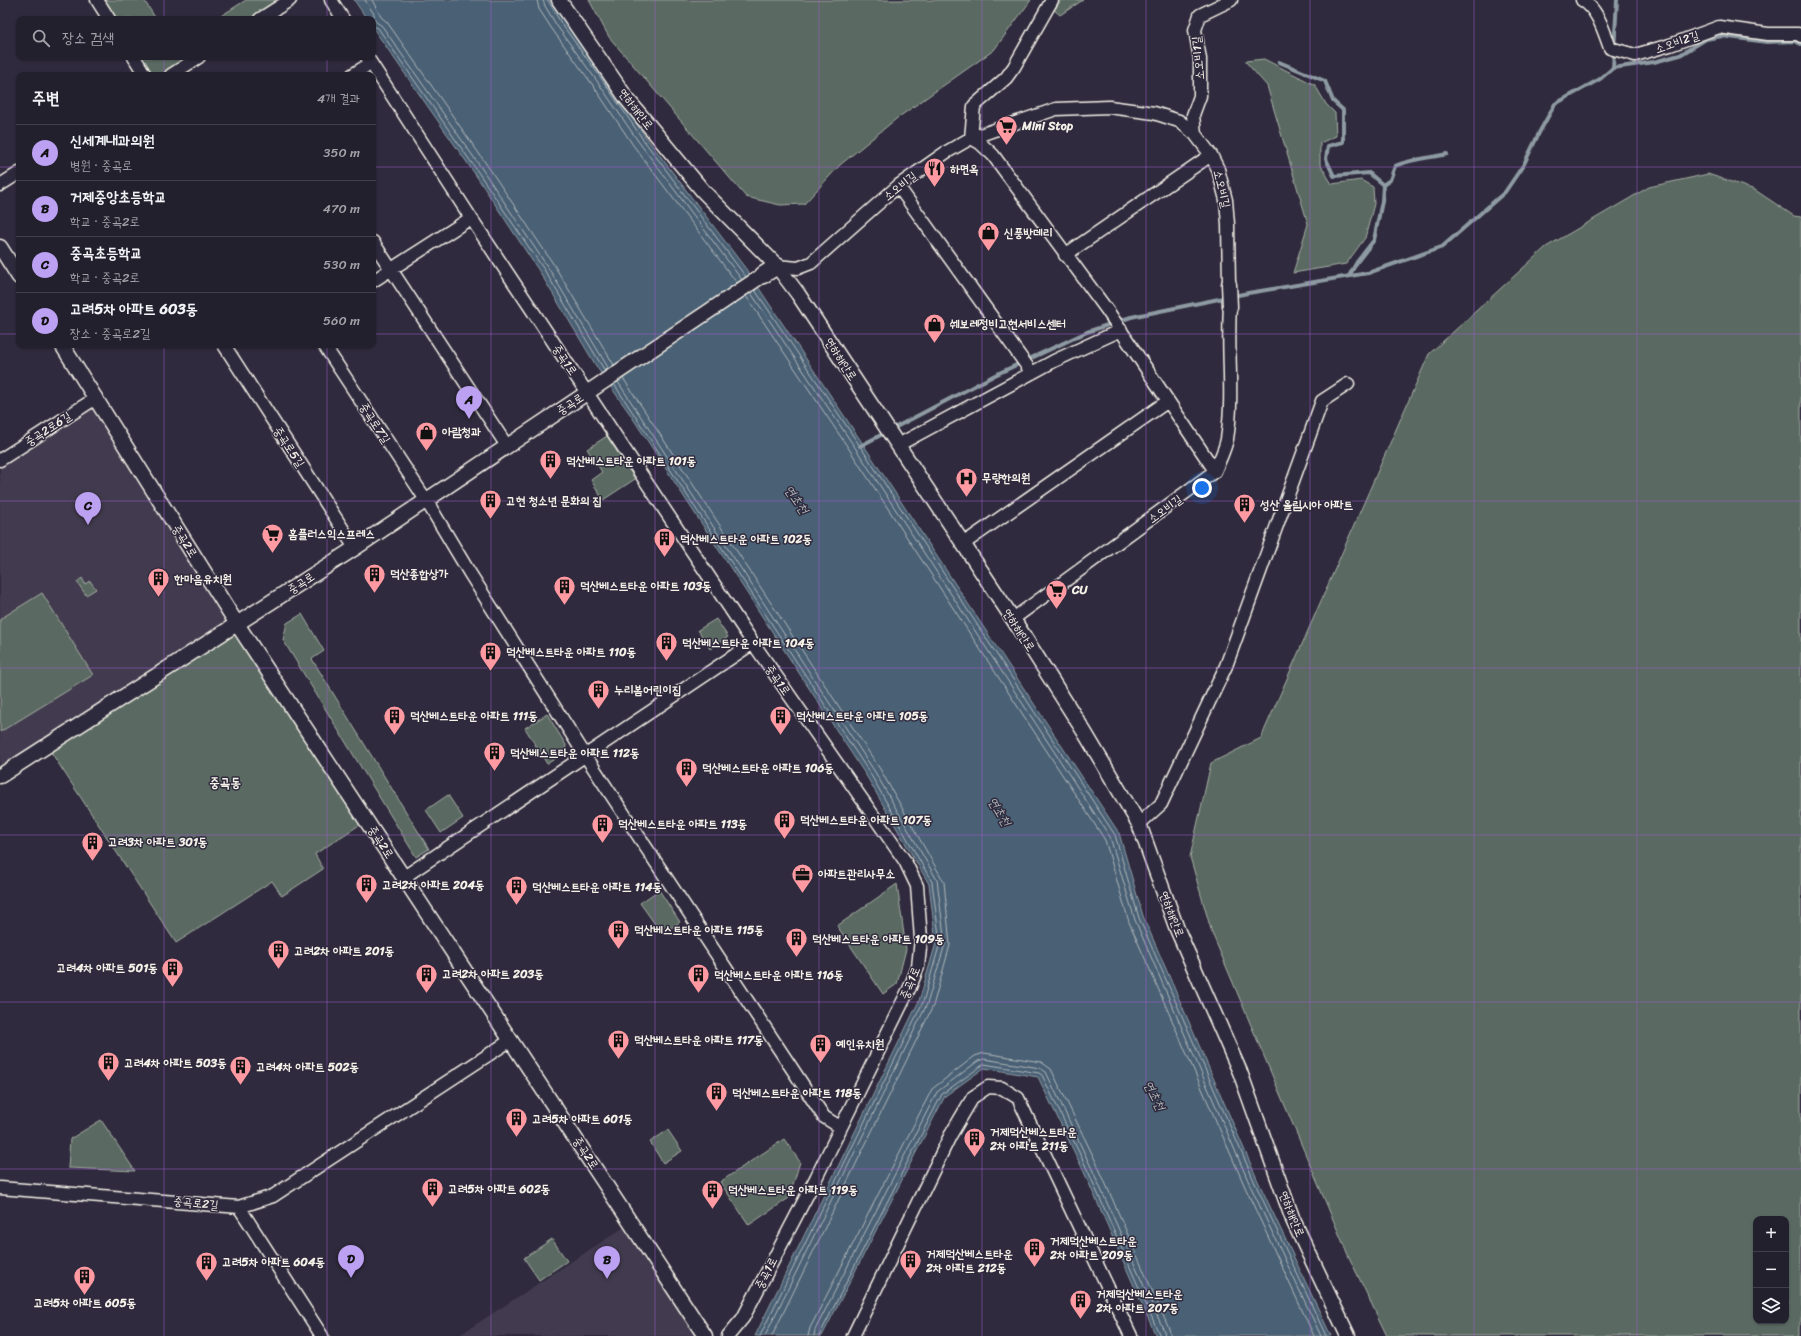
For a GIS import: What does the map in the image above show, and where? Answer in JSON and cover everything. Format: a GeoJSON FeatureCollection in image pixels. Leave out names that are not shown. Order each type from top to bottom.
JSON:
{"type":"FeatureCollection","features":[{"type":"Feature","properties":{"kind":"main road"},"geometry":{"type":"LineString","coordinates":[[763,275],[777,266]]}},
{"type":"Feature","properties":{"kind":"street"},"geometry":{"type":"LineString","coordinates":[[97,0],[107,16]]}},
{"type":"Feature","properties":{"kind":"street"},"geometry":{"type":"LineString","coordinates":[[265,16],[290,0]]}},
{"type":"Feature","properties":{"kind":"street"},"geometry":{"type":"LineString","coordinates":[[332,0],[341,16]]}},
{"type":"Feature","properties":{"kind":"street","name":"연하해안로"},"geometry":{"type":"LineString","coordinates":[[559,0],[627,99],[703,191],[777,266],[798,294],[1013,619],[1085,733],[1139,824],[1177,929],[1240,1072],[1293,1220],[1348,1336]]}},
{"type":"Feature","properties":{"kind":"street"},"geometry":{"type":"LineString","coordinates":[[1052,0],[1014,67],[1006,78],[974,106],[971,138],[980,143],[993,155],[1107,310],[1215,471]]}},
{"type":"Feature","properties":{"kind":"street","name":"소오비1길"},"geometry":{"type":"LineString","coordinates":[[1195,134],[1193,115],[1200,96],[1200,59],[1195,30],[1200,16],[1231,0]]}},
{"type":"Feature","properties":{"kind":"street","name":"소오비2길"},"geometry":{"type":"LineString","coordinates":[[1582,0],[1586,2],[1600,22],[1610,48],[1635,55],[1670,45],[1719,27],[1768,34],[1798,34],[1801,36]]}},
{"type":"Feature","properties":{"kind":"street"},"geometry":{"type":"LineString","coordinates":[[136,60],[143,72]]}},
{"type":"Feature","properties":{"kind":"street"},"geometry":{"type":"LineString","coordinates":[[176,72],[194,60]]}},
{"type":"Feature","properties":{"kind":"street"},"geometry":{"type":"LineString","coordinates":[[355,72],[369,60]]}},
{"type":"Feature","properties":{"kind":"street","name":"중곡1로"},"geometry":{"type":"LineString","coordinates":[[369,60],[471,218],[593,389],[753,643],[905,861],[916,886],[921,940],[918,966],[890,1028],[816,1178],[743,1318],[728,1336]]}},
{"type":"Feature","properties":{"kind":"street","name":"소오비길"},"geometry":{"type":"LineString","coordinates":[[777,266],[798,268],[811,263],[898,186],[945,153],[971,138],[1056,109],[1109,107],[1154,113],[1179,121],[1195,134],[1211,155],[1218,168],[1226,200],[1230,307],[1228,328],[1230,406],[1227,441],[1215,471],[1013,619]]}},
{"type":"Feature","properties":{"kind":"street"},"geometry":{"type":"LineString","coordinates":[[1066,255],[1211,155]]}},
{"type":"Feature","properties":{"kind":"street"},"geometry":{"type":"LineString","coordinates":[[0,185],[16,175]]}},
{"type":"Feature","properties":{"kind":"street"},"geometry":{"type":"LineString","coordinates":[[898,186],[1017,350],[1032,373]]}},
{"type":"Feature","properties":{"kind":"street"},"geometry":{"type":"LineString","coordinates":[[376,279],[471,218]]}},
{"type":"Feature","properties":{"kind":"street"},"geometry":{"type":"LineString","coordinates":[[376,246],[507,446]]}},
{"type":"Feature","properties":{"kind":"street"},"geometry":{"type":"LineString","coordinates":[[0,247],[16,272]]}},
{"type":"Feature","properties":{"kind":"street","name":"중곡로"},"geometry":{"type":"LineString","coordinates":[[0,776],[355,548],[763,275]]}},
{"type":"Feature","properties":{"kind":"street"},"geometry":{"type":"LineString","coordinates":[[898,445],[1054,361],[1121,330]]}},
{"type":"Feature","properties":{"kind":"street","name":"중곡2로"},"geometry":{"type":"LineString","coordinates":[[64,348],[237,624],[705,1336]]}},
{"type":"Feature","properties":{"kind":"street","name":"중곡로5길"},"geometry":{"type":"LineString","coordinates":[[226,348],[355,548]]}},
{"type":"Feature","properties":{"kind":"street","name":"중곡로7길"},"geometry":{"type":"LineString","coordinates":[[326,348],[426,500],[469,572],[584,755],[824,1117],[840,1127]]}},
{"type":"Feature","properties":{"kind":"street"},"geometry":{"type":"LineString","coordinates":[[1139,824],[1161,804],[1226,666],[1322,401],[1348,384]]}},
{"type":"Feature","properties":{"kind":"street","name":"중곡2로6길"},"geometry":{"type":"LineString","coordinates":[[0,460],[96,398]]}},
{"type":"Feature","properties":{"kind":"street"},"geometry":{"type":"LineString","coordinates":[[963,544],[1168,401]]}},
{"type":"Feature","properties":{"kind":"street"},"geometry":{"type":"LineString","coordinates":[[404,877],[753,643]]}},
{"type":"Feature","properties":{"kind":"street"},"geometry":{"type":"LineString","coordinates":[[322,1336],[239,1207],[273,1196],[511,1040]]}},
{"type":"Feature","properties":{"kind":"street"},"geometry":{"type":"LineString","coordinates":[[853,1336],[950,1136],[973,1097],[988,1087],[1002,1088],[1018,1098],[1131,1336]]}},
{"type":"Feature","properties":{"kind":"street","name":"중곡로2길"},"geometry":{"type":"LineString","coordinates":[[0,1188],[239,1207]]}},
{"type":"Feature","properties":{"kind":"shaded area"},"geometry":{"type":"Polygon","coordinates":[[[96,398],[237,624],[0,776],[0,460],[96,398]]]}},
{"type":"Feature","properties":{"kind":"shaded area"},"geometry":{"type":"Polygon","coordinates":[[[632,1222],[705,1336],[458,1336],[632,1222]]]}},
{"type":"Feature","properties":{"kind":"green space"},"geometry":{"type":"Polygon","coordinates":[[[97,0],[144,0],[154,16],[107,16],[97,0]]]}},
{"type":"Feature","properties":{"kind":"green space"},"geometry":{"type":"Polygon","coordinates":[[[246,0],[290,0],[265,16],[221,16],[246,0]]]}},
{"type":"Feature","properties":{"kind":"green space"},"geometry":{"type":"Polygon","coordinates":[[[589,0],[1031,0],[994,50],[896,119],[840,165],[804,204],[780,205],[746,197],[609,37],[589,0]]]}},
{"type":"Feature","properties":{"kind":"green space"},"geometry":{"type":"Polygon","coordinates":[[[1061,0],[1083,0],[1060,15],[1054,10],[1061,0]]]}},
{"type":"Feature","properties":{"kind":"green space"},"geometry":{"type":"Polygon","coordinates":[[[1264,59],[1315,85],[1326,104],[1335,113],[1336,136],[1320,143],[1320,164],[1332,184],[1361,180],[1373,187],[1374,204],[1365,238],[1346,264],[1293,273],[1308,224],[1267,86],[1245,61],[1264,59]]]}},
{"type":"Feature","properties":{"kind":"green space"},"geometry":{"type":"Polygon","coordinates":[[[136,60],[194,60],[176,72],[143,72],[136,60]]]}},
{"type":"Feature","properties":{"kind":"green space"},"geometry":{"type":"Polygon","coordinates":[[[1708,174],[1755,190],[1794,216],[1801,217],[1801,1336],[1387,1336],[1348,1255],[1212,933],[1190,857],[1211,763],[1261,738],[1429,354],[1546,247],[1649,187],[1708,174]]]}},
{"type":"Feature","properties":{"kind":"green space"},"geometry":{"type":"Polygon","coordinates":[[[607,436],[635,479],[603,500],[591,480],[602,472],[587,449],[607,436]]]}},
{"type":"Feature","properties":{"kind":"green space"},"geometry":{"type":"Polygon","coordinates":[[[82,578],[85,584],[90,581],[96,589],[86,595],[77,582],[82,578]]]}},
{"type":"Feature","properties":{"kind":"green space"},"geometry":{"type":"Polygon","coordinates":[[[42,593],[93,675],[0,732],[0,619],[42,593]]]}},
{"type":"Feature","properties":{"kind":"green space"},"geometry":{"type":"Polygon","coordinates":[[[302,614],[324,651],[312,659],[429,849],[416,857],[283,640],[287,623],[302,614]]]}},
{"type":"Feature","properties":{"kind":"green space"},"geometry":{"type":"Polygon","coordinates":[[[716,619],[728,637],[710,649],[698,630],[716,619]]]}},
{"type":"Feature","properties":{"kind":"green space"},"geometry":{"type":"Polygon","coordinates":[[[237,624],[367,820],[315,854],[323,869],[282,896],[272,881],[176,943],[47,746],[237,624]]]}},
{"type":"Feature","properties":{"kind":"green space"},"geometry":{"type":"Polygon","coordinates":[[[547,714],[566,745],[565,752],[547,764],[525,728],[547,714]]]}},
{"type":"Feature","properties":{"kind":"green space"},"geometry":{"type":"Polygon","coordinates":[[[448,795],[463,818],[441,833],[426,810],[448,795]]]}},
{"type":"Feature","properties":{"kind":"green space"},"geometry":{"type":"Polygon","coordinates":[[[897,884],[906,949],[897,984],[883,994],[837,926],[897,884]]]}},
{"type":"Feature","properties":{"kind":"green space"},"geometry":{"type":"Polygon","coordinates":[[[659,890],[680,922],[662,934],[640,903],[659,890]]]}},
{"type":"Feature","properties":{"kind":"green space"},"geometry":{"type":"Polygon","coordinates":[[[101,1120],[135,1171],[68,1168],[70,1139],[101,1120]]]}},
{"type":"Feature","properties":{"kind":"green space"},"geometry":{"type":"Polygon","coordinates":[[[668,1130],[682,1151],[663,1163],[650,1142],[668,1130]]]}},
{"type":"Feature","properties":{"kind":"green space"},"geometry":{"type":"Polygon","coordinates":[[[784,1139],[800,1162],[789,1198],[749,1225],[720,1182],[784,1139]]]}},
{"type":"Feature","properties":{"kind":"green space"},"geometry":{"type":"Polygon","coordinates":[[[552,1239],[567,1261],[539,1280],[524,1258],[552,1239]]]}},
{"type":"Feature","properties":{"kind":"water","name":"연초천"},"geometry":{"type":"Polygon","coordinates":[[[354,0],[551,0],[645,136],[746,269],[1119,833],[1143,916],[1258,1181],[1331,1336],[1156,1336],[1084,1172],[1038,1077],[984,1068],[945,1096],[822,1336],[755,1336],[919,1001],[936,943],[929,884],[867,777],[630,414],[598,369],[541,274],[475,174],[376,32],[376,16],[365,16],[354,0]]]}},
{"type":"Feature","properties":{"kind":"waterway"},"geometry":{"type":"LineString","coordinates":[[1613,68],[1617,0]]}},
{"type":"Feature","properties":{"kind":"waterway"},"geometry":{"type":"LineString","coordinates":[[860,446],[995,375],[1087,332],[1131,317],[1248,293],[1368,273],[1442,247],[1505,192],[1524,164],[1555,104],[1600,79],[1613,68],[1654,62],[1680,55],[1706,39],[1722,36],[1767,42],[1795,41],[1801,44]]}},
{"type":"Feature","properties":{"kind":"waterway"},"geometry":{"type":"LineString","coordinates":[[1279,62],[1325,81],[1333,101],[1343,110],[1343,142],[1328,146],[1326,159],[1334,176],[1369,173],[1383,185],[1382,201],[1374,240],[1357,262],[1349,276]]}},
{"type":"Feature","properties":{"kind":"waterway"},"geometry":{"type":"LineString","coordinates":[[1383,185],[1390,180],[1395,166],[1414,160],[1447,154]]}},
{"type":"Feature","properties":{"kind":"place","name":"Mini Stop"},"geometry":{"type":"Point","coordinates":[1007,146]}},
{"type":"Feature","properties":{"kind":"place","name":"하면옥"},"geometry":{"type":"Point","coordinates":[934,188]}},
{"type":"Feature","properties":{"kind":"place","name":"신풍밧데리"},"geometry":{"type":"Point","coordinates":[989,252]}},
{"type":"Feature","properties":{"kind":"place","name":"쉐보레정비고현서비스센터"},"geometry":{"type":"Point","coordinates":[935,344]}},
{"type":"Feature","properties":{"kind":"place","name":"신세계내과의원"},"geometry":{"type":"Point","coordinates":[469,419]}},
{"type":"Feature","properties":{"kind":"place","name":"아람청과"},"geometry":{"type":"Point","coordinates":[427,452]}},
{"type":"Feature","properties":{"kind":"place","name":"덕산베스트타운 아파트 101동"},"geometry":{"type":"Point","coordinates":[550,480]}},
{"type":"Feature","properties":{"kind":"place","name":"무량한의원"},"geometry":{"type":"Point","coordinates":[966,498]}},
{"type":"Feature","properties":{"kind":"place","name":"고현 청소년 문화의 집"},"geometry":{"type":"Point","coordinates":[490,520]}},
{"type":"Feature","properties":{"kind":"place","name":"성산 올림시아 아파트"},"geometry":{"type":"Point","coordinates":[1245,524]}},
{"type":"Feature","properties":{"kind":"place","name":"중곡초등학교"},"geometry":{"type":"Point","coordinates":[88,525]}},
{"type":"Feature","properties":{"kind":"place","name":"홈플러스익스프레스"},"geometry":{"type":"Point","coordinates":[273,554]}},
{"type":"Feature","properties":{"kind":"place","name":"덕산베스트타운 아파트 102동"},"geometry":{"type":"Point","coordinates":[665,558]}},
{"type":"Feature","properties":{"kind":"place","name":"덕산종합상가"},"geometry":{"type":"Point","coordinates":[374,594]}},
{"type":"Feature","properties":{"kind":"place","name":"한마음유치원"},"geometry":{"type":"Point","coordinates":[159,598]}},
{"type":"Feature","properties":{"kind":"place","name":"덕산베스트타운 아파트 103동"},"geometry":{"type":"Point","coordinates":[564,606]}},
{"type":"Feature","properties":{"kind":"place","name":"CU"},"geometry":{"type":"Point","coordinates":[1056,610]}},
{"type":"Feature","properties":{"kind":"place","name":"덕산베스트타운 아파트 104동"},"geometry":{"type":"Point","coordinates":[666,662]}},
{"type":"Feature","properties":{"kind":"place","name":"덕산베스트타운 아파트 110동"},"geometry":{"type":"Point","coordinates":[490,672]}},
{"type":"Feature","properties":{"kind":"place","name":"누리봄어린이집"},"geometry":{"type":"Point","coordinates":[599,710]}},
{"type":"Feature","properties":{"kind":"place","name":"덕산베스트타운 아파트 111동"},"geometry":{"type":"Point","coordinates":[395,736]}},
{"type":"Feature","properties":{"kind":"place","name":"덕산베스트타운 아파트 105동"},"geometry":{"type":"Point","coordinates":[780,736]}},
{"type":"Feature","properties":{"kind":"place","name":"덕산베스트타운 아파트 112동"},"geometry":{"type":"Point","coordinates":[494,772]}},
{"type":"Feature","properties":{"kind":"place","name":"덕산베스트타운 아파트 106동"},"geometry":{"type":"Point","coordinates":[687,788]}},
{"type":"Feature","properties":{"kind":"place","name":"덕산베스트타운 아파트 107동"},"geometry":{"type":"Point","coordinates":[785,840]}},
{"type":"Feature","properties":{"kind":"place","name":"덕산베스트타운 아파트 113동"},"geometry":{"type":"Point","coordinates":[602,844]}},
{"type":"Feature","properties":{"kind":"place","name":"고려3차 아파트 301동"},"geometry":{"type":"Point","coordinates":[92,862]}},
{"type":"Feature","properties":{"kind":"place","name":"아파트관리사무소"},"geometry":{"type":"Point","coordinates":[802,894]}},
{"type":"Feature","properties":{"kind":"place","name":"고려2차 아파트 204동"},"geometry":{"type":"Point","coordinates":[366,904]}},
{"type":"Feature","properties":{"kind":"place","name":"덕산베스트타운 아파트 114동"},"geometry":{"type":"Point","coordinates":[516,906]}},
{"type":"Feature","properties":{"kind":"place","name":"덕산베스트타운 아파트 115동"},"geometry":{"type":"Point","coordinates":[619,950]}},
{"type":"Feature","properties":{"kind":"place","name":"덕산베스트타운 아파트 109동"},"geometry":{"type":"Point","coordinates":[796,958]}},
{"type":"Feature","properties":{"kind":"place","name":"고려2차 아파트 201동"},"geometry":{"type":"Point","coordinates":[279,970]}},
{"type":"Feature","properties":{"kind":"place","name":"고려4차 아파트 501동"},"geometry":{"type":"Point","coordinates":[173,988]}},
{"type":"Feature","properties":{"kind":"place","name":"고려2차 아파트 203동"},"geometry":{"type":"Point","coordinates":[426,994]}},
{"type":"Feature","properties":{"kind":"place","name":"덕산베스트타운 아파트 116동"},"geometry":{"type":"Point","coordinates":[699,994]}},
{"type":"Feature","properties":{"kind":"place","name":"덕산베스트타운 아파트 117동"},"geometry":{"type":"Point","coordinates":[619,1060]}},
{"type":"Feature","properties":{"kind":"place","name":"예인유치원"},"geometry":{"type":"Point","coordinates":[821,1064]}},
{"type":"Feature","properties":{"kind":"place","name":"고려4차 아파트 503동"},"geometry":{"type":"Point","coordinates":[108,1082]}},
{"type":"Feature","properties":{"kind":"place","name":"고려4차 아파트 502동"},"geometry":{"type":"Point","coordinates":[241,1086]}},
{"type":"Feature","properties":{"kind":"place","name":"덕산베스트타운 아파트 118동"},"geometry":{"type":"Point","coordinates":[717,1112]}},
{"type":"Feature","properties":{"kind":"place","name":"고려5차 아파트 601동"},"geometry":{"type":"Point","coordinates":[516,1138]}},
{"type":"Feature","properties":{"kind":"place","name":"거제덕산베스트타운 2차 아파트 211동"},"geometry":{"type":"Point","coordinates":[974,1158]}},
{"type":"Feature","properties":{"kind":"place","name":"고려5차 아파트 602동"},"geometry":{"type":"Point","coordinates":[432,1208]}},
{"type":"Feature","properties":{"kind":"place","name":"덕산베스트타운 아파트 119동"},"geometry":{"type":"Point","coordinates":[712,1210]}},
{"type":"Feature","properties":{"kind":"place","name":"거제덕산베스트타운 2차 아파트 209동"},"geometry":{"type":"Point","coordinates":[1034,1268]}},
{"type":"Feature","properties":{"kind":"place","name":"고려5차 아파트 603동"},"geometry":{"type":"Point","coordinates":[351,1278]}},
{"type":"Feature","properties":{"kind":"place","name":"거제중앙초등학교"},"geometry":{"type":"Point","coordinates":[607,1279]}},
{"type":"Feature","properties":{"kind":"place","name":"거제덕산베스트타운 2차 아파트 212동"},"geometry":{"type":"Point","coordinates":[910,1280]}},
{"type":"Feature","properties":{"kind":"place","name":"고려5차 아파트 604동"},"geometry":{"type":"Point","coordinates":[206,1282]}},
{"type":"Feature","properties":{"kind":"place","name":"고려5차 아파트 605동"},"geometry":{"type":"Point","coordinates":[85,1296]}},
{"type":"Feature","properties":{"kind":"place","name":"거제덕산베스트타운 2차 아파트 207동"},"geometry":{"type":"Point","coordinates":[1081,1320]}},
{"type":"Feature","properties":{"kind":"district","name":"중곡동"},"geometry":{"type":"Point","coordinates":[225,782]}}]}
